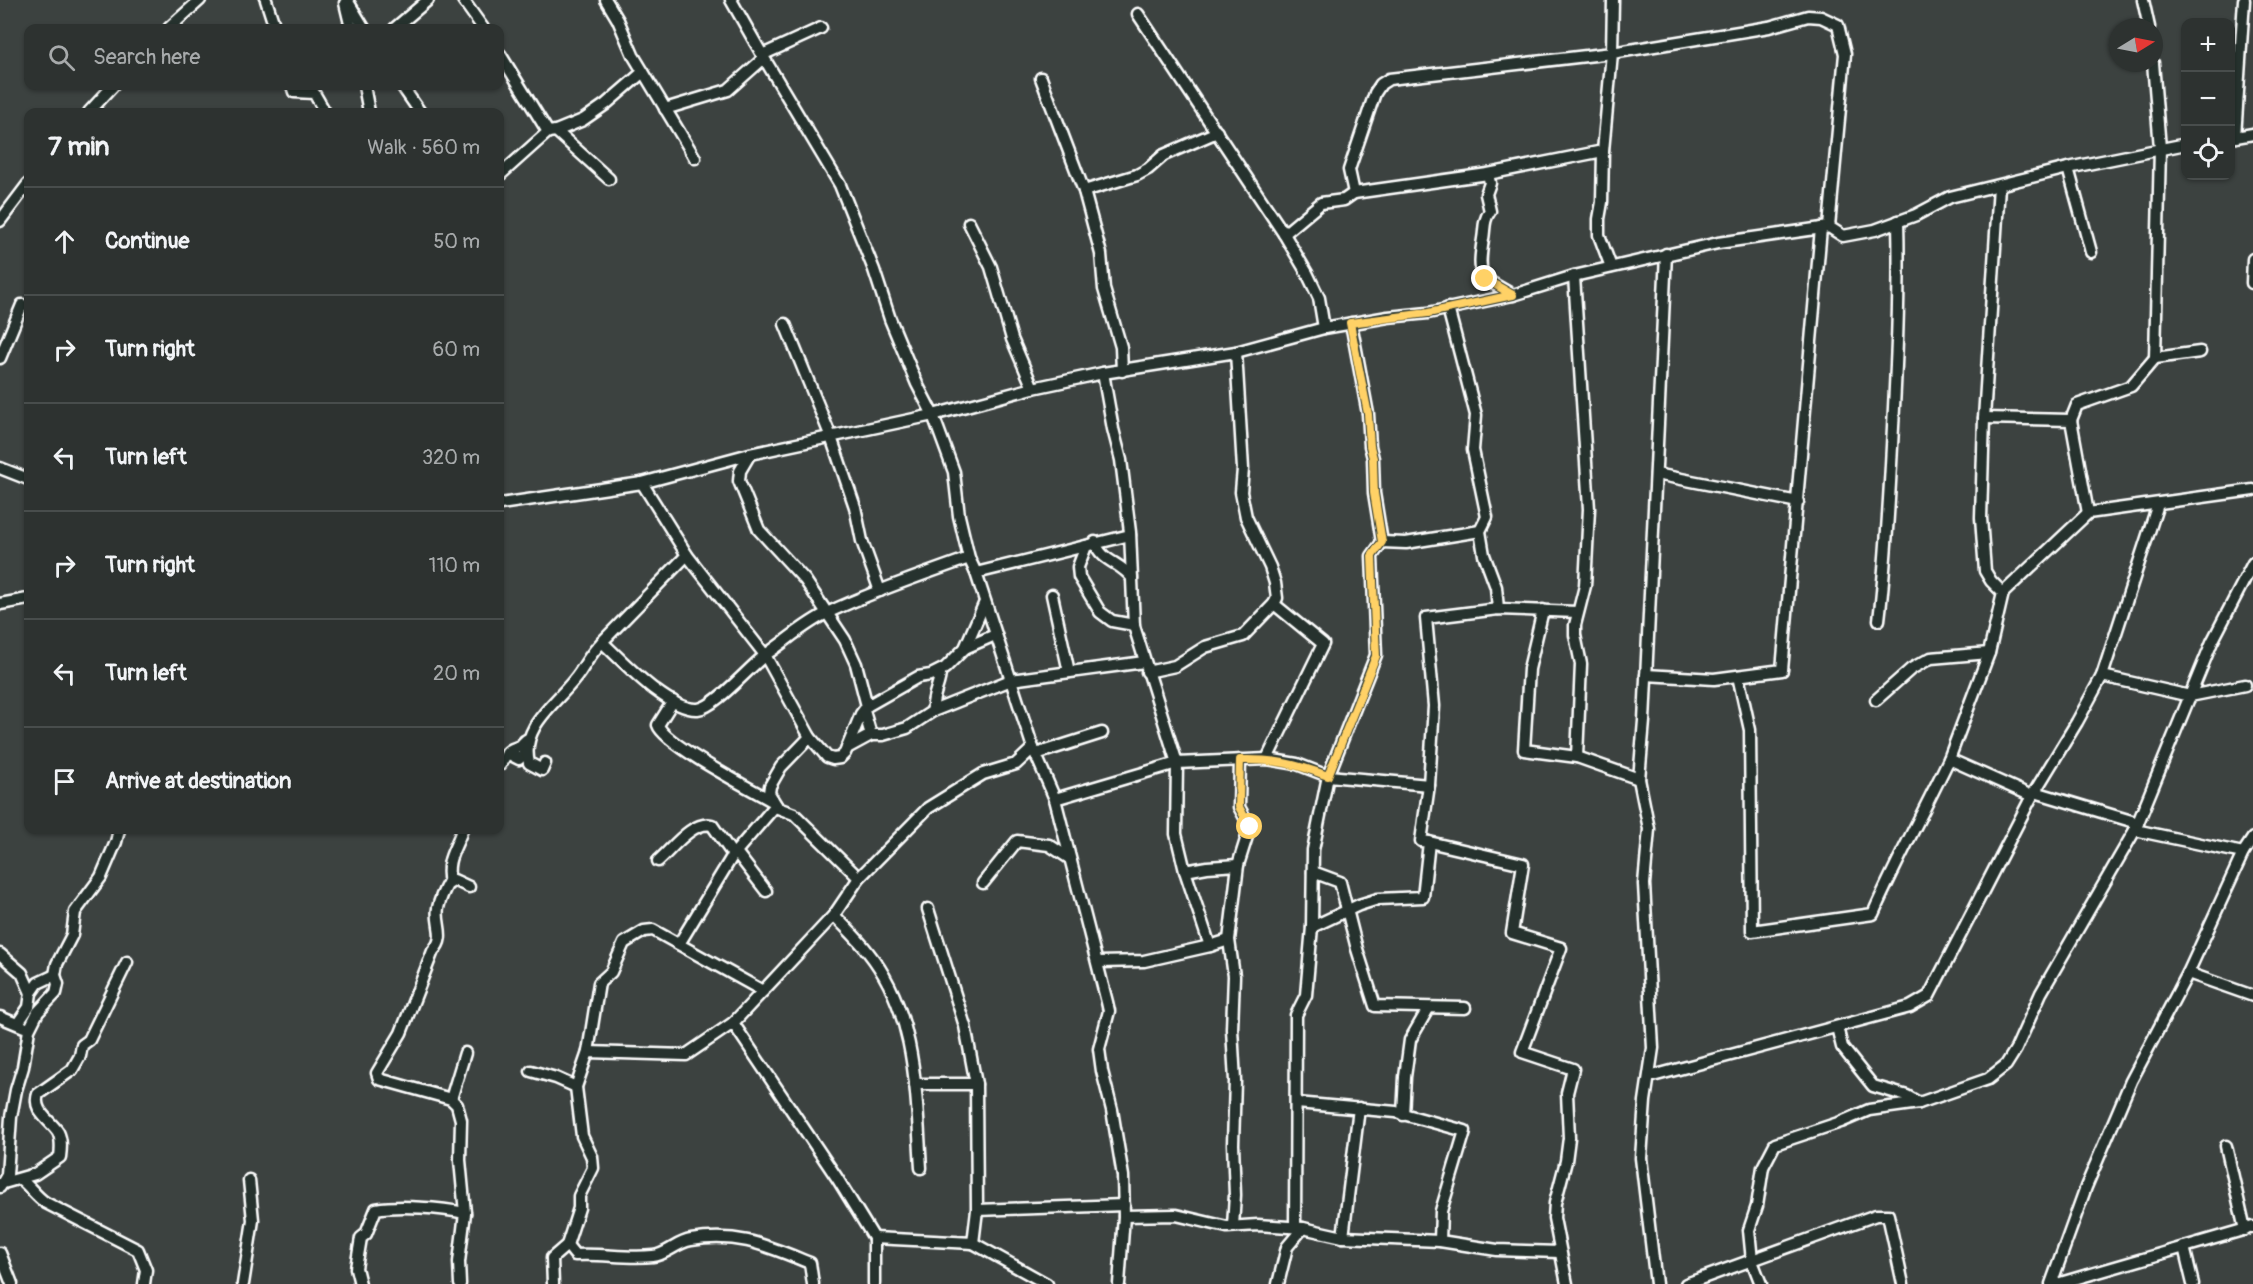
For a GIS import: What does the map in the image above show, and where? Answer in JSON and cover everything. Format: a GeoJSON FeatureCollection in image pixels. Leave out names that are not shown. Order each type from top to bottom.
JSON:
{"type":"FeatureCollection","features":[{"type":"Feature","properties":{"kind":"street"},"geometry":{"type":"LineString","coordinates":[[173,24],[200,0]]}},
{"type":"Feature","properties":{"kind":"street"},"geometry":{"type":"LineString","coordinates":[[267,0],[274,24]]}},
{"type":"Feature","properties":{"kind":"street"},"geometry":{"type":"LineString","coordinates":[[346,0],[350,24]]}},
{"type":"Feature","properties":{"kind":"street"},"geometry":{"type":"LineString","coordinates":[[346,0],[361,24]]}},
{"type":"Feature","properties":{"kind":"street"},"geometry":{"type":"LineString","coordinates":[[400,24],[428,0]]}},
{"type":"Feature","properties":{"kind":"street"},"geometry":{"type":"LineString","coordinates":[[463,0],[480,24]]}},
{"type":"Feature","properties":{"kind":"street"},"geometry":{"type":"LineString","coordinates":[[606,0],[643,72],[695,158]]}},
{"type":"Feature","properties":{"kind":"street"},"geometry":{"type":"LineString","coordinates":[[731,0],[840,185],[874,270],[890,319],[917,384],[933,415],[954,472],[959,516],[969,558],[1035,751],[1055,799],[1069,858],[1099,962],[1109,1011],[1099,1049],[1123,1176],[1124,1210],[1119,1284]]}},
{"type":"Feature","properties":{"kind":"street"},"geometry":{"type":"LineString","coordinates":[[1611,267],[1599,236],[1599,219],[1612,53],[1613,0]]}},
{"type":"Feature","properties":{"kind":"street"},"geometry":{"type":"LineString","coordinates":[[2144,0],[2147,18]]}},
{"type":"Feature","properties":{"kind":"street"},"geometry":{"type":"LineString","coordinates":[[2234,126],[2244,0]]}},
{"type":"Feature","properties":{"kind":"street"},"geometry":{"type":"LineString","coordinates":[[1138,14],[1284,234],[1319,298],[1324,328]]}},
{"type":"Feature","properties":{"kind":"street"},"geometry":{"type":"LineString","coordinates":[[1354,193],[1349,170],[1375,93],[1381,84],[1389,79],[1612,53],[1769,27],[1808,16],[1821,17],[1838,25],[1845,54],[1825,227],[1782,670],[1714,679],[1647,675]]}},
{"type":"Feature","properties":{"kind":"street"},"geometry":{"type":"LineString","coordinates":[[665,109],[728,90],[763,57],[820,28]]}},
{"type":"Feature","properties":{"kind":"street"},"geometry":{"type":"LineString","coordinates":[[504,60],[552,131],[609,178]]}},
{"type":"Feature","properties":{"kind":"street"},"geometry":{"type":"LineString","coordinates":[[504,172],[552,131],[583,120],[606,104],[643,72]]}},
{"type":"Feature","properties":{"kind":"street"},"geometry":{"type":"LineString","coordinates":[[2088,513],[2071,420],[2077,405],[2131,386],[2155,358],[2160,148],[2154,72]]}},
{"type":"Feature","properties":{"kind":"street"},"geometry":{"type":"LineString","coordinates":[[1041,78],[1084,191],[1101,254],[1104,289],[1120,347],[1122,371]]}},
{"type":"Feature","properties":{"kind":"street"},"geometry":{"type":"LineString","coordinates":[[93,108],[109,90]]}},
{"type":"Feature","properties":{"kind":"street"},"geometry":{"type":"LineString","coordinates":[[293,90],[294,92],[314,93],[323,108]]}},
{"type":"Feature","properties":{"kind":"street"},"geometry":{"type":"LineString","coordinates":[[365,90],[368,108]]}},
{"type":"Feature","properties":{"kind":"street"},"geometry":{"type":"LineString","coordinates":[[405,90],[417,108]]}},
{"type":"Feature","properties":{"kind":"street"},"geometry":{"type":"LineString","coordinates":[[1084,191],[1137,176],[1164,155],[1217,132]]}},
{"type":"Feature","properties":{"kind":"street"},"geometry":{"type":"LineString","coordinates":[[2235,137],[2253,134]]}},
{"type":"Feature","properties":{"kind":"street"},"geometry":{"type":"LineString","coordinates":[[504,503],[642,483],[750,454],[933,415],[1034,388],[1103,373],[1236,352],[1324,328],[1428,313],[1513,295],[1574,276],[1718,243],[1825,227],[1843,236],[1875,230],[1916,215],[1950,197],[2068,168],[2181,145]]}},
{"type":"Feature","properties":{"kind":"street"},"geometry":{"type":"LineString","coordinates":[[1284,234],[1321,203],[1344,200],[1354,193],[1488,174],[1603,152]]}},
{"type":"Feature","properties":{"kind":"street"},"geometry":{"type":"LineString","coordinates":[[2068,168],[2091,252]]}},
{"type":"Feature","properties":{"kind":"street"},"geometry":{"type":"LineString","coordinates":[[1488,174],[1490,183],[1486,194],[1490,211],[1484,220],[1485,232],[1479,263],[1481,273],[1485,279],[1513,295]]}},
{"type":"Feature","properties":{"kind":"street"},"geometry":{"type":"LineString","coordinates":[[1999,186],[1984,418],[1981,518],[1985,571],[2003,593]]}},
{"type":"Feature","properties":{"kind":"street"},"geometry":{"type":"LineString","coordinates":[[0,221],[24,189]]}},
{"type":"Feature","properties":{"kind":"street"},"geometry":{"type":"LineString","coordinates":[[1879,620],[1887,550],[1898,340],[1898,222]]}},
{"type":"Feature","properties":{"kind":"street"},"geometry":{"type":"LineString","coordinates":[[969,223],[991,267],[1012,339],[1034,388]]}},
{"type":"Feature","properties":{"kind":"street"},"geometry":{"type":"LineString","coordinates":[[1656,1284],[1641,1158],[1645,1101],[1653,1048],[1644,884],[1649,829],[1639,779],[1647,675],[1666,254]]}},
{"type":"Feature","properties":{"kind":"street"},"geometry":{"type":"LineString","coordinates":[[2252,283],[2253,259]]}},
{"type":"Feature","properties":{"kind":"street"},"geometry":{"type":"LineString","coordinates":[[1574,276],[1589,509],[1585,586],[1577,612],[1575,635],[1581,664],[1576,757]]}},
{"type":"Feature","properties":{"kind":"street"},"geometry":{"type":"LineString","coordinates":[[0,358],[22,305],[24,305]]}},
{"type":"Feature","properties":{"kind":"street"},"geometry":{"type":"LineString","coordinates":[[1448,308],[1476,415],[1473,450],[1487,517],[1480,531],[1484,555],[1496,587],[1498,609]]}},
{"type":"Feature","properties":{"kind":"street"},"geometry":{"type":"LineString","coordinates":[[1278,1284],[1287,1247],[1299,1228],[1296,1015],[1306,995],[1312,927],[1313,850],[1328,776],[1376,656],[1372,556],[1382,542],[1374,493],[1368,414],[1350,323]]}},
{"type":"Feature","properties":{"kind":"street"},"geometry":{"type":"LineString","coordinates":[[785,324],[831,437],[855,507],[862,541],[880,591]]}},
{"type":"Feature","properties":{"kind":"street"},"geometry":{"type":"LineString","coordinates":[[848,748],[871,735],[884,735],[907,728],[933,711],[1011,680],[1069,672],[1175,666],[1205,647],[1244,636],[1277,598],[1270,567],[1246,517],[1241,492],[1243,469],[1236,352]]}},
{"type":"Feature","properties":{"kind":"street"},"geometry":{"type":"LineString","coordinates":[[2155,358],[2200,352]]}},
{"type":"Feature","properties":{"kind":"street"},"geometry":{"type":"LineString","coordinates":[[1103,373],[1121,460],[1130,535],[1134,625],[1177,763],[1176,834],[1185,871],[1210,946]]}},
{"type":"Feature","properties":{"kind":"street"},"geometry":{"type":"LineString","coordinates":[[1984,418],[2071,420]]}},
{"type":"Feature","properties":{"kind":"street"},"geometry":{"type":"LineString","coordinates":[[750,454],[740,471],[739,481],[759,530],[806,580],[845,640],[856,664],[871,735]]}},
{"type":"Feature","properties":{"kind":"street"},"geometry":{"type":"LineString","coordinates":[[0,468],[24,477]]}},
{"type":"Feature","properties":{"kind":"street"},"geometry":{"type":"LineString","coordinates":[[1656,474],[1797,502]]}},
{"type":"Feature","properties":{"kind":"street"},"geometry":{"type":"LineString","coordinates":[[642,483],[687,555],[765,655],[810,736],[827,757],[840,758],[848,748],[866,709],[918,676],[931,675],[945,668],[965,648],[985,602]]}},
{"type":"Feature","properties":{"kind":"street"},"geometry":{"type":"LineString","coordinates":[[1738,676],[1750,730],[1752,931],[1873,914],[1896,862],[1949,759],[1989,653],[2003,593],[2088,513],[2253,490]]}},
{"type":"Feature","properties":{"kind":"street"},"geometry":{"type":"LineString","coordinates":[[1649,1077],[1910,1007],[1929,996],[2033,794],[2102,676],[2158,504]]}},
{"type":"Feature","properties":{"kind":"street"},"geometry":{"type":"LineString","coordinates":[[1382,542],[1406,543],[1480,531]]}},
{"type":"Feature","properties":{"kind":"street"},"geometry":{"type":"LineString","coordinates":[[976,573],[1130,535]]}},
{"type":"Feature","properties":{"kind":"street"},"geometry":{"type":"LineString","coordinates":[[1090,544],[1111,562],[1126,569],[1132,578]]}},
{"type":"Feature","properties":{"kind":"street"},"geometry":{"type":"LineString","coordinates":[[1090,544],[1078,567],[1079,577],[1100,612],[1112,621],[1134,625]]}},
{"type":"Feature","properties":{"kind":"street"},"geometry":{"type":"LineString","coordinates":[[546,763],[542,770],[529,763],[528,745],[547,709],[580,673],[586,659],[687,555]]}},
{"type":"Feature","properties":{"kind":"street"},"geometry":{"type":"LineString","coordinates":[[602,642],[657,692],[672,701],[696,710],[710,705],[765,655],[826,613],[969,558]]}},
{"type":"Feature","properties":{"kind":"street"},"geometry":{"type":"LineString","coordinates":[[1761,1284],[1752,1261],[1749,1230],[1757,1206],[1763,1167],[1775,1144],[1869,1110],[1919,1103],[1988,1078],[2006,1065],[2016,1049],[2041,993],[2136,826],[2212,642],[2253,563]]}},
{"type":"Feature","properties":{"kind":"street"},"geometry":{"type":"LineString","coordinates":[[1052,595],[1069,672]]}},
{"type":"Feature","properties":{"kind":"street"},"geometry":{"type":"LineString","coordinates":[[0,604],[24,600]]}},
{"type":"Feature","properties":{"kind":"street"},"geometry":{"type":"LineString","coordinates":[[1267,759],[1323,644],[1274,604]]}},
{"type":"Feature","properties":{"kind":"street"},"geometry":{"type":"LineString","coordinates":[[1566,1284],[1554,1218],[1555,1203],[1568,1149],[1567,1093],[1573,1069],[1522,1052],[1562,948],[1512,933],[1523,864],[1421,841],[1429,785],[1434,706],[1426,618],[1498,609],[1577,612]]}},
{"type":"Feature","properties":{"kind":"street"},"geometry":{"type":"LineString","coordinates":[[1543,610],[1529,669],[1524,750],[1576,757],[1639,779]]}},
{"type":"Feature","properties":{"kind":"street"},"geometry":{"type":"LineString","coordinates":[[965,648],[995,636]]}},
{"type":"Feature","properties":{"kind":"street"},"geometry":{"type":"LineString","coordinates":[[1876,700],[1911,669],[1931,658],[1989,653]]}},
{"type":"Feature","properties":{"kind":"street"},"geometry":{"type":"LineString","coordinates":[[933,711],[933,698],[940,671]]}},
{"type":"Feature","properties":{"kind":"street"},"geometry":{"type":"LineString","coordinates":[[2102,676],[2190,696],[2245,685]]}},
{"type":"Feature","properties":{"kind":"street"},"geometry":{"type":"LineString","coordinates":[[672,701],[658,725],[664,734],[714,769],[794,814],[859,879]]}},
{"type":"Feature","properties":{"kind":"street"},"geometry":{"type":"LineString","coordinates":[[588,1052],[686,1055],[733,1023],[834,915],[859,879],[928,808],[983,774],[1016,764],[1035,751],[1102,733]]}},
{"type":"Feature","properties":{"kind":"street"},"geometry":{"type":"LineString","coordinates":[[774,803],[769,793],[770,786],[781,767],[810,736]]}},
{"type":"Feature","properties":{"kind":"street"},"geometry":{"type":"LineString","coordinates":[[504,758],[512,748],[520,746],[524,740],[528,745]]}},
{"type":"Feature","properties":{"kind":"street"},"geometry":{"type":"LineString","coordinates":[[1055,799],[1177,763],[1240,760],[1267,759],[1297,764],[1328,776],[1429,785]]}},
{"type":"Feature","properties":{"kind":"street"},"geometry":{"type":"LineString","coordinates":[[1949,759],[2033,794],[2136,826],[2243,853]]}},
{"type":"Feature","properties":{"kind":"street"},"geometry":{"type":"LineString","coordinates":[[1233,1226],[1236,1180],[1233,1144],[1234,976],[1229,940],[1238,866],[1250,827],[1239,807],[1240,760]]}},
{"type":"Feature","properties":{"kind":"street"},"geometry":{"type":"LineString","coordinates":[[679,944],[734,854],[774,803]]}},
{"type":"Feature","properties":{"kind":"street"},"geometry":{"type":"LineString","coordinates":[[658,861],[693,829],[706,824],[712,825],[766,891]]}},
{"type":"Feature","properties":{"kind":"street"},"geometry":{"type":"LineString","coordinates":[[1,1185],[7,1175],[11,1117],[29,1030],[38,1012],[56,993],[57,964],[72,935],[75,912],[101,877],[118,834]]}},
{"type":"Feature","properties":{"kind":"street"},"geometry":{"type":"LineString","coordinates":[[460,834],[448,860],[449,881],[442,892],[437,911],[441,937],[438,946],[433,951],[400,1033],[377,1073],[379,1079],[385,1082],[421,1089],[451,1099],[457,1105],[461,1120],[460,1160],[465,1213],[460,1244],[460,1284]]}},
{"type":"Feature","properties":{"kind":"street"},"geometry":{"type":"LineString","coordinates":[[2051,1284],[2086,1187],[2131,1081],[2188,973],[2243,853],[2253,838]]}},
{"type":"Feature","properties":{"kind":"street"},"geometry":{"type":"LineString","coordinates":[[983,883],[1017,842],[1049,845],[1069,858]]}},
{"type":"Feature","properties":{"kind":"street"},"geometry":{"type":"LineString","coordinates":[[1312,927],[1346,911],[1378,900],[1423,897],[1430,842]]}},
{"type":"Feature","properties":{"kind":"street"},"geometry":{"type":"LineString","coordinates":[[1185,871],[1207,867],[1238,866]]}},
{"type":"Feature","properties":{"kind":"street"},"geometry":{"type":"LineString","coordinates":[[1313,872],[1340,882],[1346,911],[1375,1006],[1428,1009],[1465,1008]]}},
{"type":"Feature","properties":{"kind":"street"},"geometry":{"type":"LineString","coordinates":[[449,881],[450,883],[454,880],[470,887]]}},
{"type":"Feature","properties":{"kind":"street"},"geometry":{"type":"LineString","coordinates":[[928,909],[965,1026],[976,1084],[977,1210],[973,1243]]}},
{"type":"Feature","properties":{"kind":"street"},"geometry":{"type":"LineString","coordinates":[[834,915],[869,952],[888,981],[900,1007],[910,1045],[921,1168]]}},
{"type":"Feature","properties":{"kind":"street"},"geometry":{"type":"LineString","coordinates":[[553,1284],[552,1258],[567,1245],[579,1208],[579,1196],[593,1168],[592,1157],[582,1136],[576,1087],[588,1052],[599,983],[611,972],[624,943],[634,936],[653,930],[763,991]]}},
{"type":"Feature","properties":{"kind":"street"},"geometry":{"type":"LineString","coordinates":[[1099,962],[1144,961],[1229,940]]}},
{"type":"Feature","properties":{"kind":"street"},"geometry":{"type":"LineString","coordinates":[[0,954],[22,973],[31,993]]}},
{"type":"Feature","properties":{"kind":"street"},"geometry":{"type":"LineString","coordinates":[[1,1185],[50,1166],[60,1157],[62,1145],[58,1133],[39,1108],[36,1100],[38,1094],[77,1065],[82,1045],[89,1040],[128,962]]}},
{"type":"Feature","properties":{"kind":"street"},"geometry":{"type":"LineString","coordinates":[[2188,973],[2253,996]]}},
{"type":"Feature","properties":{"kind":"street"},"geometry":{"type":"LineString","coordinates":[[18,1023],[29,1007],[31,993],[38,983],[55,975]]}},
{"type":"Feature","properties":{"kind":"street"},"geometry":{"type":"LineString","coordinates":[[1403,1115],[1410,1040],[1428,1009]]}},
{"type":"Feature","properties":{"kind":"street"},"geometry":{"type":"LineString","coordinates":[[0,1017],[18,1023],[29,1030]]}},
{"type":"Feature","properties":{"kind":"street"},"geometry":{"type":"LineString","coordinates":[[733,1023],[837,1178],[874,1238],[874,1284]]}},
{"type":"Feature","properties":{"kind":"street"},"geometry":{"type":"LineString","coordinates":[[1837,1027],[1842,1047],[1873,1086],[1907,1096],[1919,1103]]}},
{"type":"Feature","properties":{"kind":"street"},"geometry":{"type":"LineString","coordinates":[[451,1099],[465,1053]]}},
{"type":"Feature","properties":{"kind":"street"},"geometry":{"type":"LineString","coordinates":[[531,1071],[576,1087]]}},
{"type":"Feature","properties":{"kind":"street"},"geometry":{"type":"LineString","coordinates":[[915,1084],[976,1084]]}},
{"type":"Feature","properties":{"kind":"street"},"geometry":{"type":"LineString","coordinates":[[1297,1103],[1396,1112],[1465,1131],[1441,1211],[1440,1241]]}},
{"type":"Feature","properties":{"kind":"street"},"geometry":{"type":"LineString","coordinates":[[1343,1237],[1359,1108]]}},
{"type":"Feature","properties":{"kind":"street"},"geometry":{"type":"LineString","coordinates":[[2056,1284],[2249,1229],[2226,1146]]}},
{"type":"Feature","properties":{"kind":"street"},"geometry":{"type":"LineString","coordinates":[[20,1179],[28,1185],[37,1198],[138,1250],[146,1270],[144,1284]]}},
{"type":"Feature","properties":{"kind":"street"},"geometry":{"type":"LineString","coordinates":[[243,1284],[253,1220],[249,1180]]}},
{"type":"Feature","properties":{"kind":"street"},"geometry":{"type":"LineString","coordinates":[[360,1284],[356,1269],[361,1238],[372,1221],[376,1209],[446,1209],[465,1213]]}},
{"type":"Feature","properties":{"kind":"street"},"geometry":{"type":"LineString","coordinates":[[977,1210],[1124,1210],[1176,1215],[1233,1226],[1299,1228],[1343,1237],[1440,1241],[1497,1250],[1560,1252]]}},
{"type":"Feature","properties":{"kind":"street"},"geometry":{"type":"LineString","coordinates":[[1686,1284],[1876,1215],[1888,1215],[1903,1284]]}},
{"type":"Feature","properties":{"kind":"street"},"geometry":{"type":"LineString","coordinates":[[567,1245],[575,1255],[629,1258],[657,1256],[689,1240],[731,1237],[753,1240],[810,1263],[813,1284]]}},
{"type":"Feature","properties":{"kind":"street"},"geometry":{"type":"LineString","coordinates":[[874,1238],[973,1243],[1047,1284]]}},
{"type":"Feature","properties":{"kind":"street"},"geometry":{"type":"LineString","coordinates":[[2184,1247],[2193,1284]]}},
{"type":"Feature","properties":{"kind":"street"},"geometry":{"type":"LineString","coordinates":[[0,1253],[12,1284]]}},
{"type":"Feature","properties":{"kind":"route"},"geometry":{"type":"LineString","coordinates":[[1250,827],[1239,807],[1240,760],[1267,759],[1297,764],[1328,776],[1376,656],[1372,556],[1382,542],[1374,493],[1368,414],[1350,323],[1428,313],[1513,295],[1485,279]]}}]}
